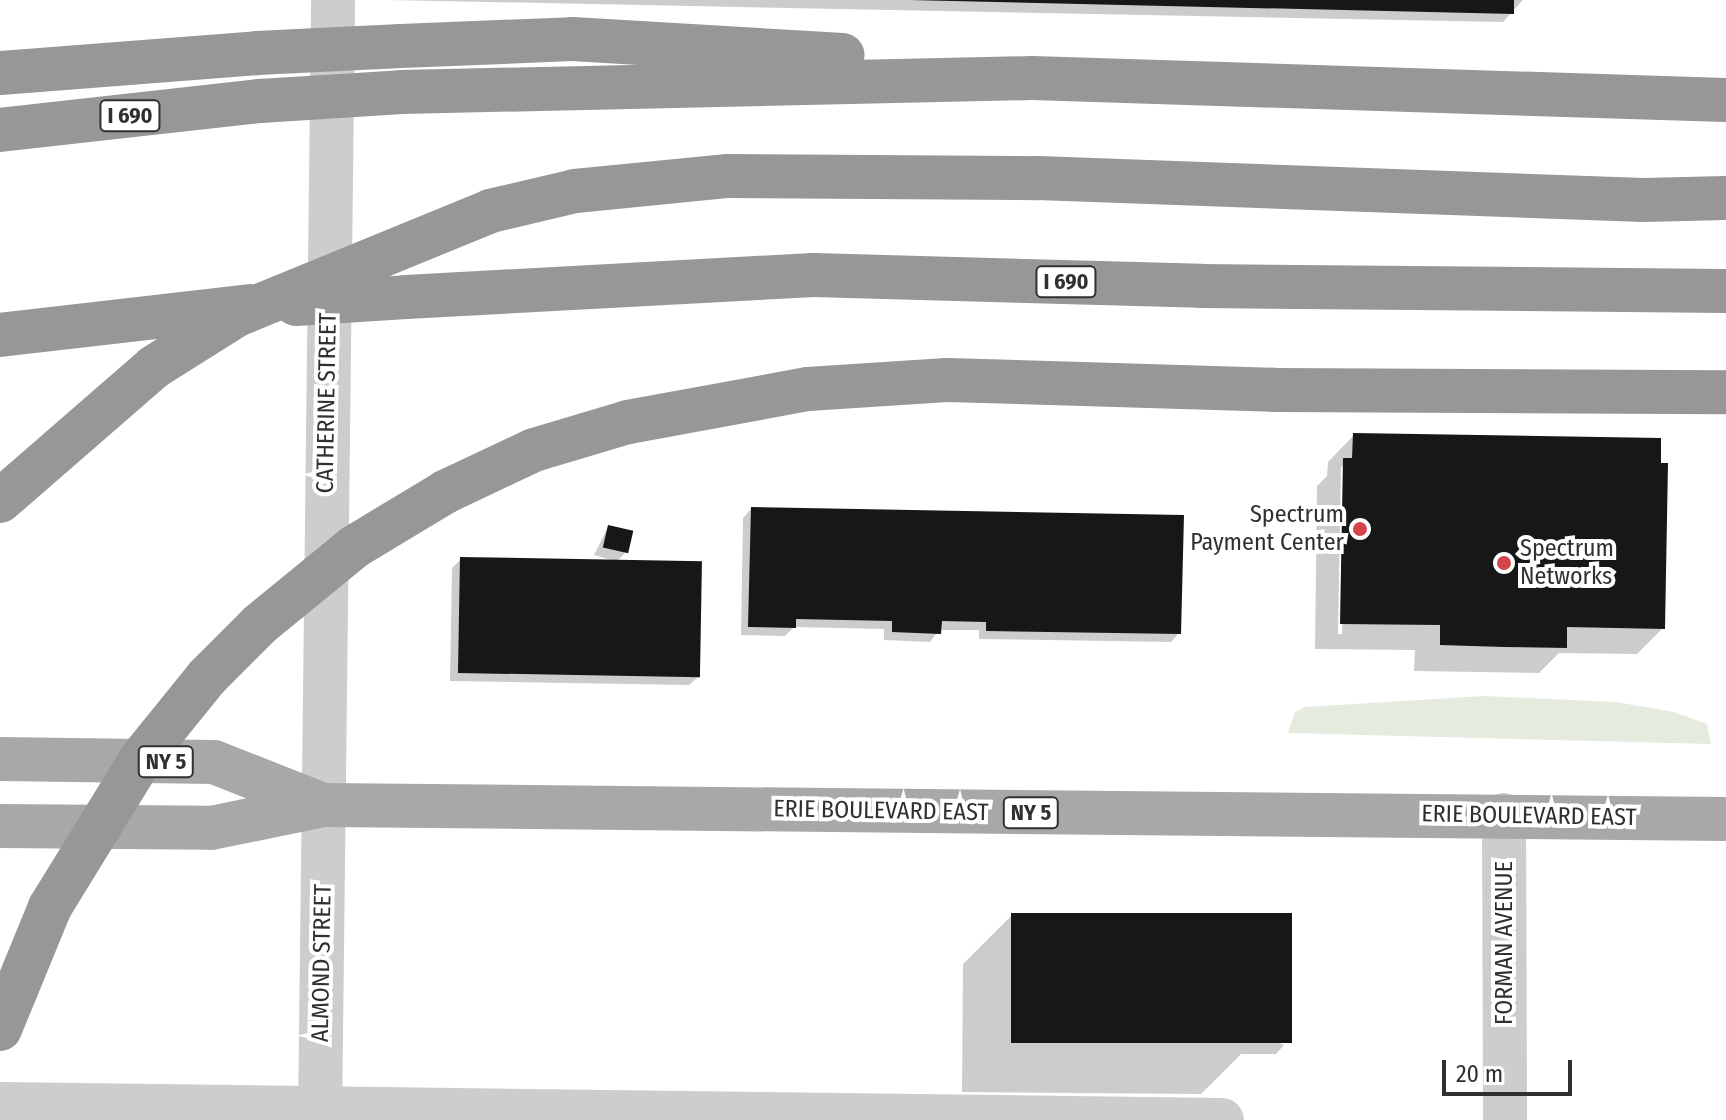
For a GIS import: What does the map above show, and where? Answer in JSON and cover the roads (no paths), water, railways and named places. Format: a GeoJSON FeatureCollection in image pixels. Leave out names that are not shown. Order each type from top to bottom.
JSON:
{"type":"FeatureCollection","features":[{"type":"Feature","properties":{"kind":"highway"},"geometry":{"type":"LineString","coordinates":[[0,73],[257,53],[572,39],[853,56],[1032,78]]}},
{"type":"Feature","properties":{"kind":"highway","name":"I 690"},"geometry":{"type":"LineString","coordinates":[[0,130],[260,101],[402,92],[1032,78],[1726,100]]}},
{"type":"Feature","properties":{"kind":"highway"},"geometry":{"type":"LineString","coordinates":[[0,501],[154,367],[237,315],[490,211],[575,191],[728,176],[1038,178],[1644,200],[1726,198]]}},
{"type":"Feature","properties":{"kind":"highway","name":"I 690"},"geometry":{"type":"LineString","coordinates":[[0,335],[250,306],[813,275],[1201,286],[1726,291]]}},
{"type":"Feature","properties":{"kind":"highway"},"geometry":{"type":"LineString","coordinates":[[0,1029],[50,907],[143,756],[207,677],[260,624],[354,547],[445,492],[534,450],[641,419],[808,389],[947,380],[1275,390],[1726,392]]}},
{"type":"Feature","properties":{"kind":"main road","name":"ERIE BOULEVARD EAST"},"geometry":{"type":"LineString","coordinates":[[0,759],[214,762],[323,805]]}},
{"type":"Feature","properties":{"kind":"main road","name":"ERIE BOULEVARD EAST"},"geometry":{"type":"LineString","coordinates":[[0,826],[211,828],[323,805],[1726,819]]}},
{"type":"Feature","properties":{"kind":"street","name":"CATHERINE STREET"},"geometry":{"type":"LineString","coordinates":[[323,805],[333,0]]}},
{"type":"Feature","properties":{"kind":"street","name":"ALMOND STREET"},"geometry":{"type":"LineString","coordinates":[[320,1115],[323,805]]}},
{"type":"Feature","properties":{"kind":"street","name":"FORMAN AVENUE"},"geometry":{"type":"LineString","coordinates":[[1504,815],[1505,1120]]}},
{"type":"Feature","properties":{"kind":"street"},"geometry":{"type":"LineString","coordinates":[[0,1104],[320,1115],[1222,1120]]}},
{"type":"Feature","properties":{"kind":"place","name":"Spectrum Payment Center"},"geometry":{"type":"Point","coordinates":[1360,529]}},
{"type":"Feature","properties":{"kind":"place","name":"Spectrum Networks"},"geometry":{"type":"Point","coordinates":[1504,563]}}]}
